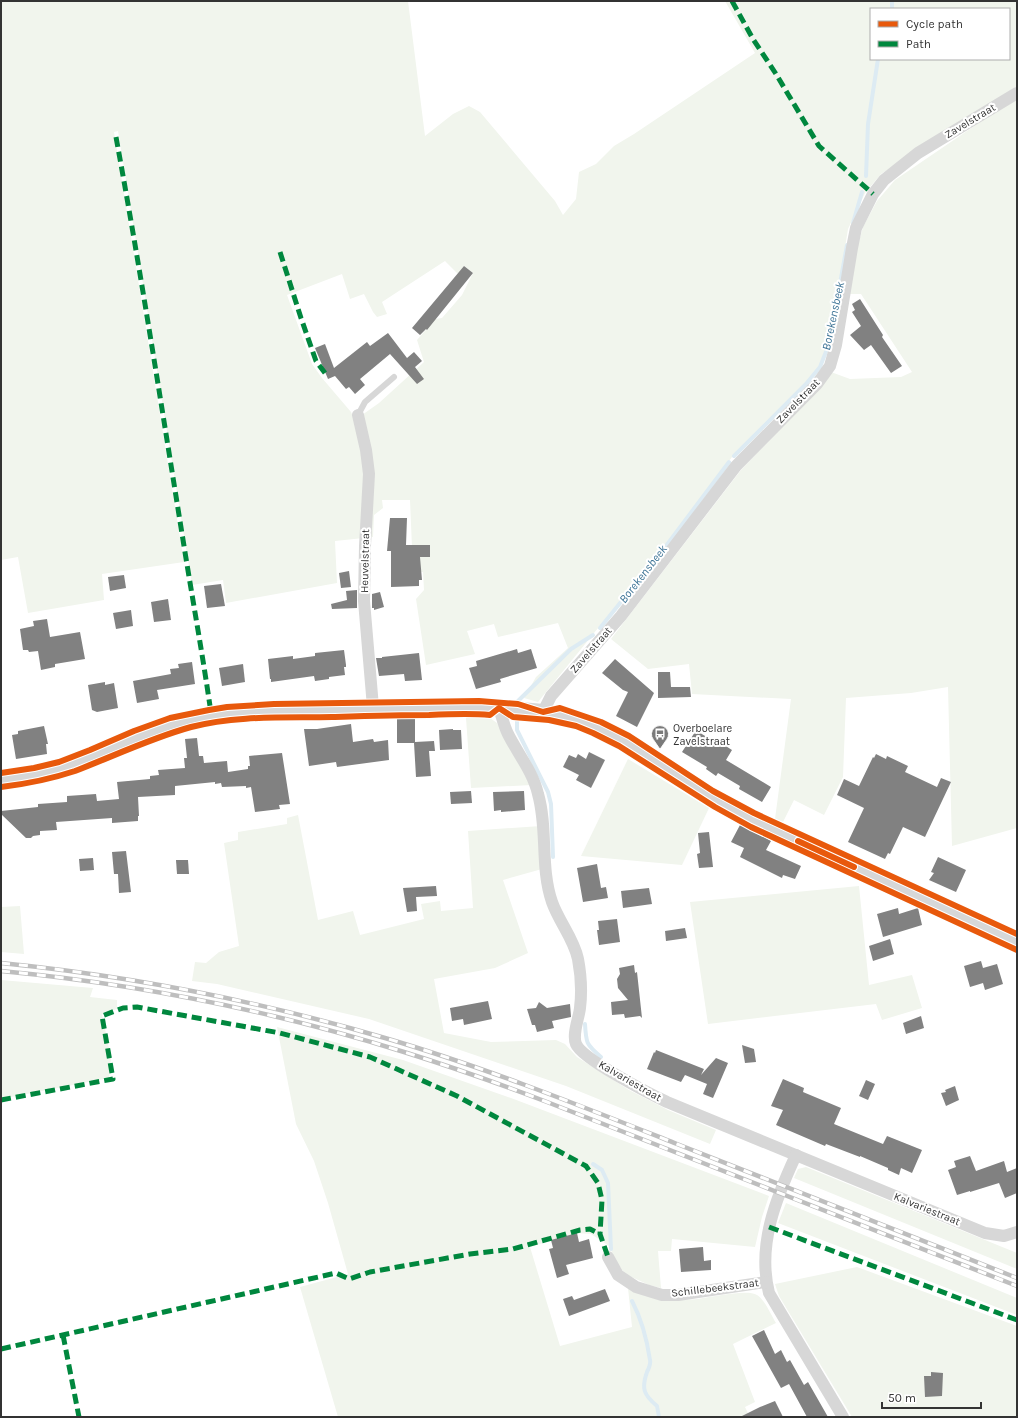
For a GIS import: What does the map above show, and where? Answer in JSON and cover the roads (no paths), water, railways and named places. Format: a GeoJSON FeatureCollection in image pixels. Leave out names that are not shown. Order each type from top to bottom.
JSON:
{"type":"FeatureCollection","features":[{"type":"Feature","properties":{"kind":"street","name":"Zavelstraat"},"geometry":{"type":"LineString","coordinates":[[543,712],[551,696],[621,616],[736,466],[816,384],[830,366],[836,346],[856,228],[873,194],[884,180],[918,153],[1017,93]]}},
{"type":"Feature","properties":{"kind":"street","name":"Heuvelstraat"},"geometry":{"type":"LineString","coordinates":[[358,415],[366,450],[369,474],[364,601],[373,707]]}},
{"type":"Feature","properties":{"kind":"street"},"geometry":{"type":"LineString","coordinates":[[1,780],[64,768],[154,730],[194,720],[236,713],[373,707],[499,708],[543,712],[583,721],[602,730],[621,740],[734,811],[1017,943]]}},
{"type":"Feature","properties":{"kind":"street","name":"Kalvariestraat"},"geometry":{"type":"LineString","coordinates":[[499,708],[507,732],[532,776],[538,792],[543,815],[548,889],[559,920],[574,947],[578,958],[581,989],[580,1006],[574,1036],[576,1045],[591,1058],[634,1086],[660,1099],[985,1233],[1004,1236],[1017,1232]]}},
{"type":"Feature","properties":{"kind":"street","name":"Schillebeekstraat"},"geometry":{"type":"LineString","coordinates":[[796,1155],[782,1187],[769,1227],[765,1250],[766,1282],[769,1292],[843,1417]]}},
{"type":"Feature","properties":{"kind":"street","name":"Schillebeekstraat"},"geometry":{"type":"LineString","coordinates":[[608,1257],[618,1275],[636,1287],[662,1295],[678,1295],[766,1282]]}},
{"type":"Feature","properties":{"kind":"lane"},"geometry":{"type":"LineString","coordinates":[[358,415],[365,402],[394,377]]}},
{"type":"Feature","properties":{"kind":"waterway","name":"Borekensbeek"},"geometry":{"type":"LineString","coordinates":[[892,1],[892,8]]}},
{"type":"Feature","properties":{"kind":"waterway","name":"Borekensbeek"},"geometry":{"type":"LineString","coordinates":[[866,176],[868,124],[878,60]]}},
{"type":"Feature","properties":{"kind":"waterway","name":"Borekensbeek"},"geometry":{"type":"LineString","coordinates":[[853,223],[862,192]]}},
{"type":"Feature","properties":{"kind":"waterway","name":"Borekensbeek"},"geometry":{"type":"LineString","coordinates":[[734,456],[806,384],[820,367],[829,344],[847,245]]}},
{"type":"Feature","properties":{"kind":"waterway","name":"Borekensbeek"},"geometry":{"type":"LineString","coordinates":[[600,628],[666,546],[729,462]]}},
{"type":"Feature","properties":{"kind":"waterway","name":"Borekensbeek"},"geometry":{"type":"LineString","coordinates":[[518,701],[571,649],[593,635]]}},
{"type":"Feature","properties":{"kind":"waterway","name":"Borekensbeek"},"geometry":{"type":"LineString","coordinates":[[517,720],[517,730],[548,792],[551,804],[553,857]]}},
{"type":"Feature","properties":{"kind":"waterway","name":"Borekensbeek"},"geometry":{"type":"LineString","coordinates":[[585,1024],[588,1043],[601,1057]]}},
{"type":"Feature","properties":{"kind":"waterway","name":"Borekensbeek"},"geometry":{"type":"LineString","coordinates":[[593,1164],[602,1170],[608,1183],[611,1249]]}},
{"type":"Feature","properties":{"kind":"waterway","name":"Borekensbeek"},"geometry":{"type":"LineString","coordinates":[[632,1301],[644,1330],[650,1362],[644,1387],[649,1398],[657,1406],[659,1417]]}},
{"type":"Feature","properties":{"kind":"railway"},"geometry":{"type":"LineString","coordinates":[[1,963],[98,975],[242,1001],[290,1012],[422,1049],[569,1101],[1017,1278]]}},
{"type":"Feature","properties":{"kind":"railway"},"geometry":{"type":"LineString","coordinates":[[1,971],[103,983],[205,1001],[305,1024],[404,1052],[547,1102],[1017,1286]]}},
{"type":"Feature","properties":{"kind":"place","name":"Overboelare Zavelstraat"},"geometry":{"type":"Point","coordinates":[660,749]}}]}
